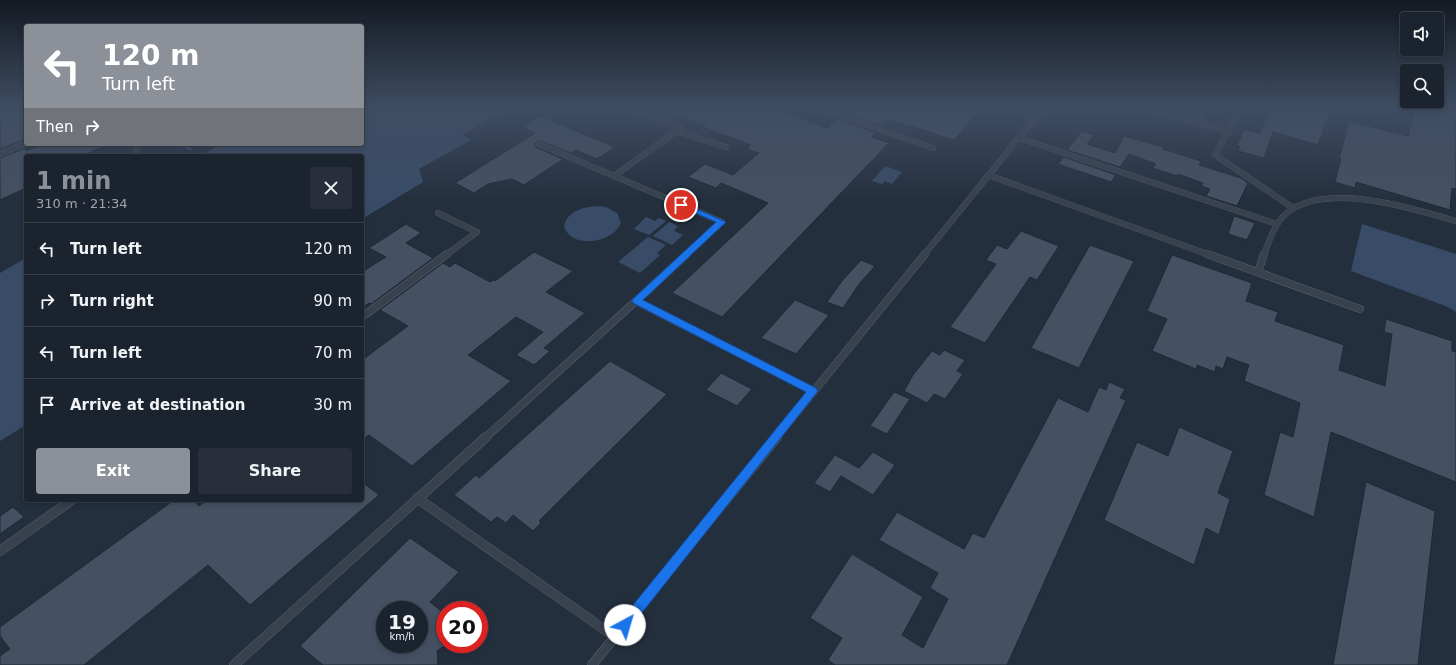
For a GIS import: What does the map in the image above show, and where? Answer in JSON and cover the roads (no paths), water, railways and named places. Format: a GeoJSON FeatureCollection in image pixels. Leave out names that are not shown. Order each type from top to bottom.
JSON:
{"type":"FeatureCollection","features":[{"type":"Feature","properties":{"kind":"lane"},"geometry":{"type":"LineString","coordinates":[[614,176],[665,139]]}},
{"type":"Feature","properties":{"kind":"lane"},"geometry":{"type":"LineString","coordinates":[[700,139],[726,148]]}},
{"type":"Feature","properties":{"kind":"lane"},"geometry":{"type":"LineString","coordinates":[[907,139],[933,148]]}},
{"type":"Feature","properties":{"kind":"lane"},"geometry":{"type":"LineString","coordinates":[[592,665],[1018,139]]}},
{"type":"Feature","properties":{"kind":"lane"},"geometry":{"type":"LineString","coordinates":[[1022,139],[1277,224]]}},
{"type":"Feature","properties":{"kind":"lane"},"geometry":{"type":"LineString","coordinates":[[1225,139],[1215,155],[1293,208]]}},
{"type":"Feature","properties":{"kind":"lane"},"geometry":{"type":"LineString","coordinates":[[0,154],[24,144]]}},
{"type":"Feature","properties":{"kind":"lane"},"geometry":{"type":"LineString","coordinates":[[234,665],[722,222],[539,144]]}},
{"type":"Feature","properties":{"kind":"lane"},"geometry":{"type":"LineString","coordinates":[[988,175],[1360,309]]}},
{"type":"Feature","properties":{"kind":"lane"},"geometry":{"type":"LineString","coordinates":[[1258,272],[1277,224],[1293,208],[1316,201],[1349,198],[1410,208],[1456,221]]}},
{"type":"Feature","properties":{"kind":"lane"},"geometry":{"type":"LineString","coordinates":[[364,316],[477,232],[438,213]]}},
{"type":"Feature","properties":{"kind":"lane"},"geometry":{"type":"LineString","coordinates":[[636,301],[813,391]]}},
{"type":"Feature","properties":{"kind":"lane"},"geometry":{"type":"LineString","coordinates":[[417,498],[615,637]]}},
{"type":"Feature","properties":{"kind":"lane"},"geometry":{"type":"LineString","coordinates":[[0,551],[69,502]]}},
{"type":"Feature","properties":{"kind":"water"},"geometry":{"type":"Polygon","coordinates":[[[364,139],[471,140],[419,169],[423,182],[364,218],[364,154],[204,154],[218,146],[364,146],[364,139]]]}},
{"type":"Feature","properties":{"kind":"water"},"geometry":{"type":"Polygon","coordinates":[[[885,166],[902,172],[892,184],[885,181],[882,184],[872,181],[885,166]]]}},
{"type":"Feature","properties":{"kind":"water"},"geometry":{"type":"Polygon","coordinates":[[[598,206],[606,207],[617,213],[621,223],[617,230],[601,239],[592,241],[583,241],[568,234],[564,226],[569,216],[577,210],[598,206]]]}},
{"type":"Feature","properties":{"kind":"water"},"geometry":{"type":"Polygon","coordinates":[[[646,217],[655,221],[659,218],[666,221],[649,235],[634,229],[646,217]]]}},
{"type":"Feature","properties":{"kind":"water"},"geometry":{"type":"Polygon","coordinates":[[[669,222],[678,226],[674,231],[683,235],[672,245],[653,236],[669,222]]]}},
{"type":"Feature","properties":{"kind":"water"},"geometry":{"type":"Polygon","coordinates":[[[1362,224],[1456,254],[1456,312],[1448,307],[1351,271],[1362,224]]]}},
{"type":"Feature","properties":{"kind":"water"},"geometry":{"type":"Polygon","coordinates":[[[648,237],[666,245],[657,253],[660,255],[640,273],[618,262],[648,237]]]}},
{"type":"Feature","properties":{"kind":"water"},"geometry":{"type":"Polygon","coordinates":[[[24,259],[24,426],[0,441],[0,273],[24,259]]]}},
{"type":"Feature","properties":{"kind":"waterway"},"geometry":{"type":"LineString","coordinates":[[185,146],[190,149]]}}]}
